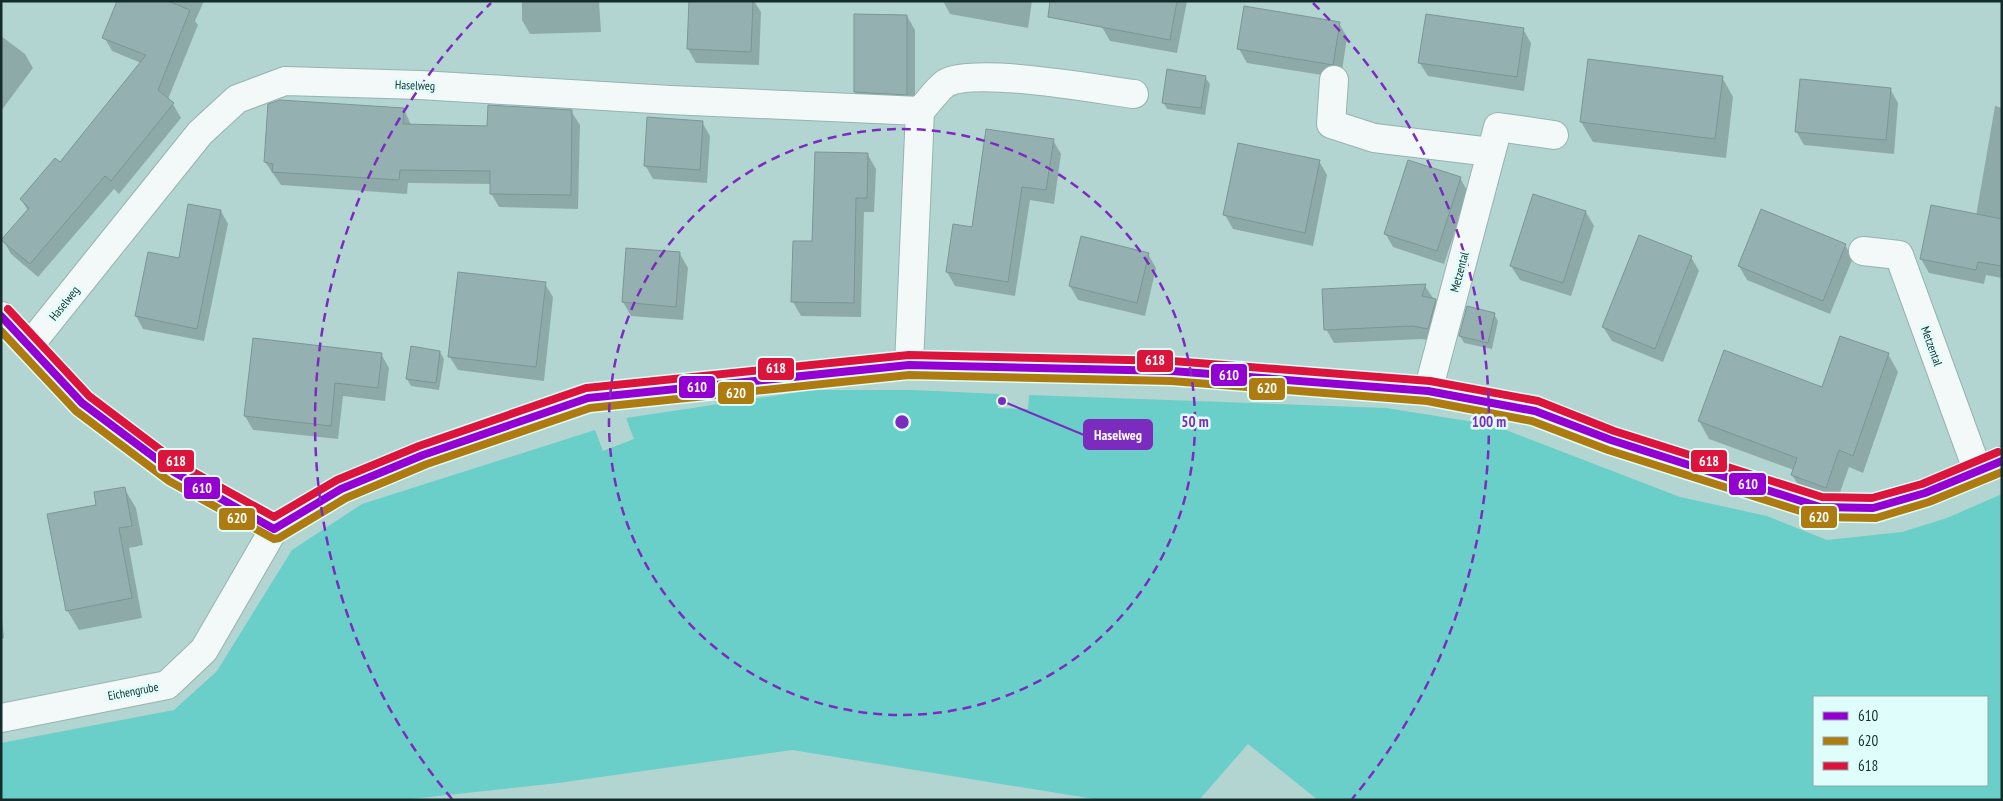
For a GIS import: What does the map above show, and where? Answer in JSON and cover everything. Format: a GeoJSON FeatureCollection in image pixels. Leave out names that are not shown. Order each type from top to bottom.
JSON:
{"type":"FeatureCollection","features":[{"type":"Feature","properties":{"kind":"street"},"geometry":{"type":"LineString","coordinates":[[909,365],[920,111],[946,83],[974,76],[1052,83],[1134,94]]}},
{"type":"Feature","properties":{"kind":"street"},"geometry":{"type":"LineString","coordinates":[[1334,80],[1331,124],[1374,138],[1491,152]]}},
{"type":"Feature","properties":{"kind":"street","name":"Haselweg"},"geometry":{"type":"LineString","coordinates":[[29,346],[200,133],[237,99],[285,81],[420,85],[670,100],[920,111]]}},
{"type":"Feature","properties":{"kind":"street","name":"Metzental"},"geometry":{"type":"LineString","coordinates":[[1428,391],[1498,127],[1554,136]]}},
{"type":"Feature","properties":{"kind":"street","name":"Metzental"},"geometry":{"type":"LineString","coordinates":[[274,529],[350,485],[423,455],[588,398],[909,365],[1172,371],[1428,391],[1535,411],[1611,440],[1820,507],[1873,508],[1925,493],[1990,466],[1898,255],[1863,251]]}},
{"type":"Feature","properties":{"kind":"street"},"geometry":{"type":"LineString","coordinates":[[1,316],[82,403],[174,472],[274,529]]}},
{"type":"Feature","properties":{"kind":"street","name":"Eichengrube"},"geometry":{"type":"LineString","coordinates":[[1,718],[167,685],[204,650],[274,529]]}},
{"type":"Feature","properties":{"kind":"shaded area"},"geometry":{"type":"Polygon","coordinates":[[[813,390],[913,390],[999,394],[998,408],[1028,409],[1029,395],[1386,408],[1493,425],[1680,497],[1767,516],[1827,540],[1902,532],[1947,518],[2002,494],[2002,800],[1318,800],[1248,744],[1199,800],[1100,800],[792,750],[558,783],[402,800],[1,800],[1,743],[174,710],[217,671],[292,550],[362,504],[595,430],[603,451],[634,439],[626,418],[813,390]]]}},
{"type":"Feature","properties":{"kind":"building"},"geometry":{"type":"Polygon","coordinates":[[[117,1],[168,1],[190,10],[158,90],[174,103],[111,181],[105,176],[30,264],[1,240],[29,208],[20,199],[55,158],[60,162],[146,55],[102,38],[117,1]]]}},
{"type":"Feature","properties":{"kind":"building"},"geometry":{"type":"Polygon","coordinates":[[[689,1],[753,1],[751,52],[687,49],[689,1]]]}},
{"type":"Feature","properties":{"kind":"building"},"geometry":{"type":"Polygon","coordinates":[[[1050,1],[1177,1],[1170,40],[1048,17],[1050,1]]]}},
{"type":"Feature","properties":{"kind":"building"},"geometry":{"type":"Polygon","coordinates":[[[1244,6],[1340,22],[1333,65],[1237,49],[1244,6]]]}},
{"type":"Feature","properties":{"kind":"building"},"geometry":{"type":"Polygon","coordinates":[[[854,14],[907,15],[907,95],[854,92],[854,14]]]}},
{"type":"Feature","properties":{"kind":"building"},"geometry":{"type":"Polygon","coordinates":[[[1426,14],[1524,28],[1517,77],[1418,63],[1426,14]]]}},
{"type":"Feature","properties":{"kind":"building"},"geometry":{"type":"Polygon","coordinates":[[[1588,59],[1723,76],[1715,139],[1580,122],[1588,59]]]}},
{"type":"Feature","properties":{"kind":"building"},"geometry":{"type":"Polygon","coordinates":[[[1167,69],[1206,76],[1201,108],[1162,103],[1167,69]]]}},
{"type":"Feature","properties":{"kind":"building"},"geometry":{"type":"Polygon","coordinates":[[[1800,79],[1891,88],[1886,140],[1795,132],[1800,79]]]}},
{"type":"Feature","properties":{"kind":"building"},"geometry":{"type":"Polygon","coordinates":[[[280,100],[404,108],[403,124],[487,126],[488,105],[572,110],[571,195],[490,194],[490,171],[400,170],[399,180],[272,172],[273,164],[264,162],[268,104],[280,100]]]}},
{"type":"Feature","properties":{"kind":"building"},"geometry":{"type":"Polygon","coordinates":[[[647,117],[703,121],[700,170],[644,166],[647,117]]]}},
{"type":"Feature","properties":{"kind":"building"},"geometry":{"type":"Polygon","coordinates":[[[986,129],[1054,139],[1046,190],[1022,187],[1008,282],[946,272],[953,224],[972,227],[986,129]]]}},
{"type":"Feature","properties":{"kind":"building"},"geometry":{"type":"Polygon","coordinates":[[[1238,143],[1320,160],[1305,233],[1223,215],[1238,143]]]}},
{"type":"Feature","properties":{"kind":"building"},"geometry":{"type":"Polygon","coordinates":[[[815,152],[868,153],[867,198],[856,198],[854,303],[791,302],[793,241],[812,241],[815,152]]]}},
{"type":"Feature","properties":{"kind":"building"},"geometry":{"type":"Polygon","coordinates":[[[1408,160],[1461,177],[1437,251],[1384,234],[1408,160]]]}},
{"type":"Feature","properties":{"kind":"building"},"geometry":{"type":"Polygon","coordinates":[[[1533,194],[1586,211],[1563,283],[1510,266],[1533,194]]]}},
{"type":"Feature","properties":{"kind":"building"},"geometry":{"type":"Polygon","coordinates":[[[188,204],[221,210],[197,329],[135,316],[148,252],[179,258],[188,204]]]}},
{"type":"Feature","properties":{"kind":"building"},"geometry":{"type":"Polygon","coordinates":[[[1931,205],[2002,219],[2002,266],[1978,262],[1976,270],[1920,259],[1931,205]]]}},
{"type":"Feature","properties":{"kind":"building"},"geometry":{"type":"Polygon","coordinates":[[[1761,209],[1846,244],[1823,301],[1738,266],[1761,209]]]}},
{"type":"Feature","properties":{"kind":"building"},"geometry":{"type":"Polygon","coordinates":[[[1639,235],[1692,256],[1655,349],[1602,327],[1639,235]]]}},
{"type":"Feature","properties":{"kind":"building"},"geometry":{"type":"Polygon","coordinates":[[[1081,236],[1149,253],[1137,303],[1069,286],[1081,236]]]}},
{"type":"Feature","properties":{"kind":"building"},"geometry":{"type":"Polygon","coordinates":[[[626,248],[680,252],[676,307],[622,302],[626,248]]]}},
{"type":"Feature","properties":{"kind":"building"},"geometry":{"type":"Polygon","coordinates":[[[458,272],[546,282],[536,367],[448,357],[458,272]]]}},
{"type":"Feature","properties":{"kind":"building"},"geometry":{"type":"Polygon","coordinates":[[[1426,284],[1422,296],[1436,299],[1428,329],[1413,326],[1324,330],[1322,289],[1426,284]]]}},
{"type":"Feature","properties":{"kind":"building"},"geometry":{"type":"Polygon","coordinates":[[[1467,306],[1495,313],[1488,343],[1459,336],[1467,306]]]}},
{"type":"Feature","properties":{"kind":"building"},"geometry":{"type":"Polygon","coordinates":[[[1840,336],[1889,353],[1853,456],[1839,450],[1826,488],[1791,475],[1797,458],[1698,421],[1724,350],[1822,387],[1840,336]]]}},
{"type":"Feature","properties":{"kind":"building"},"geometry":{"type":"Polygon","coordinates":[[[253,338],[382,353],[378,388],[335,383],[331,426],[244,416],[253,338]]]}},
{"type":"Feature","properties":{"kind":"building"},"geometry":{"type":"Polygon","coordinates":[[[411,346],[440,351],[436,383],[406,379],[411,346]]]}},
{"type":"Feature","properties":{"kind":"building"},"geometry":{"type":"Polygon","coordinates":[[[125,487],[132,526],[119,528],[132,598],[66,611],[47,514],[96,505],[94,492],[125,487]]]}},
{"type":"Feature","properties":{"kind":"transit line","name":"618"},"geometry":{"type":"LineString","coordinates":[[8,309],[89,396],[179,464],[274,517],[337,480],[419,446],[586,388],[909,355],[1172,361],[1430,381],[1538,401],[1614,431],[1822,497],[1872,498],[1922,484],[1998,452]]}},
{"type":"Feature","properties":{"kind":"transit line","name":"610"},"geometry":{"type":"LineString","coordinates":[[1,316],[82,403],[174,472],[274,529],[341,489],[423,455],[588,398],[909,365],[1172,371],[1428,391],[1535,411],[1611,440],[1820,507],[1873,508],[1925,493],[2002,461]]}},
{"type":"Feature","properties":{"kind":"transit line","name":"620"},"geometry":{"type":"LineString","coordinates":[[1,331],[76,411],[169,481],[274,539],[279,538],[346,498],[427,464],[590,408],[909,375],[1171,381],[1427,401],[1532,421],[1608,450],[1819,517],[1876,518],[1929,502],[2002,472]]}},
{"type":"Feature","properties":{"kind":"place","name":"Haselweg"},"geometry":{"type":"Point","coordinates":[1002,401]}}]}
